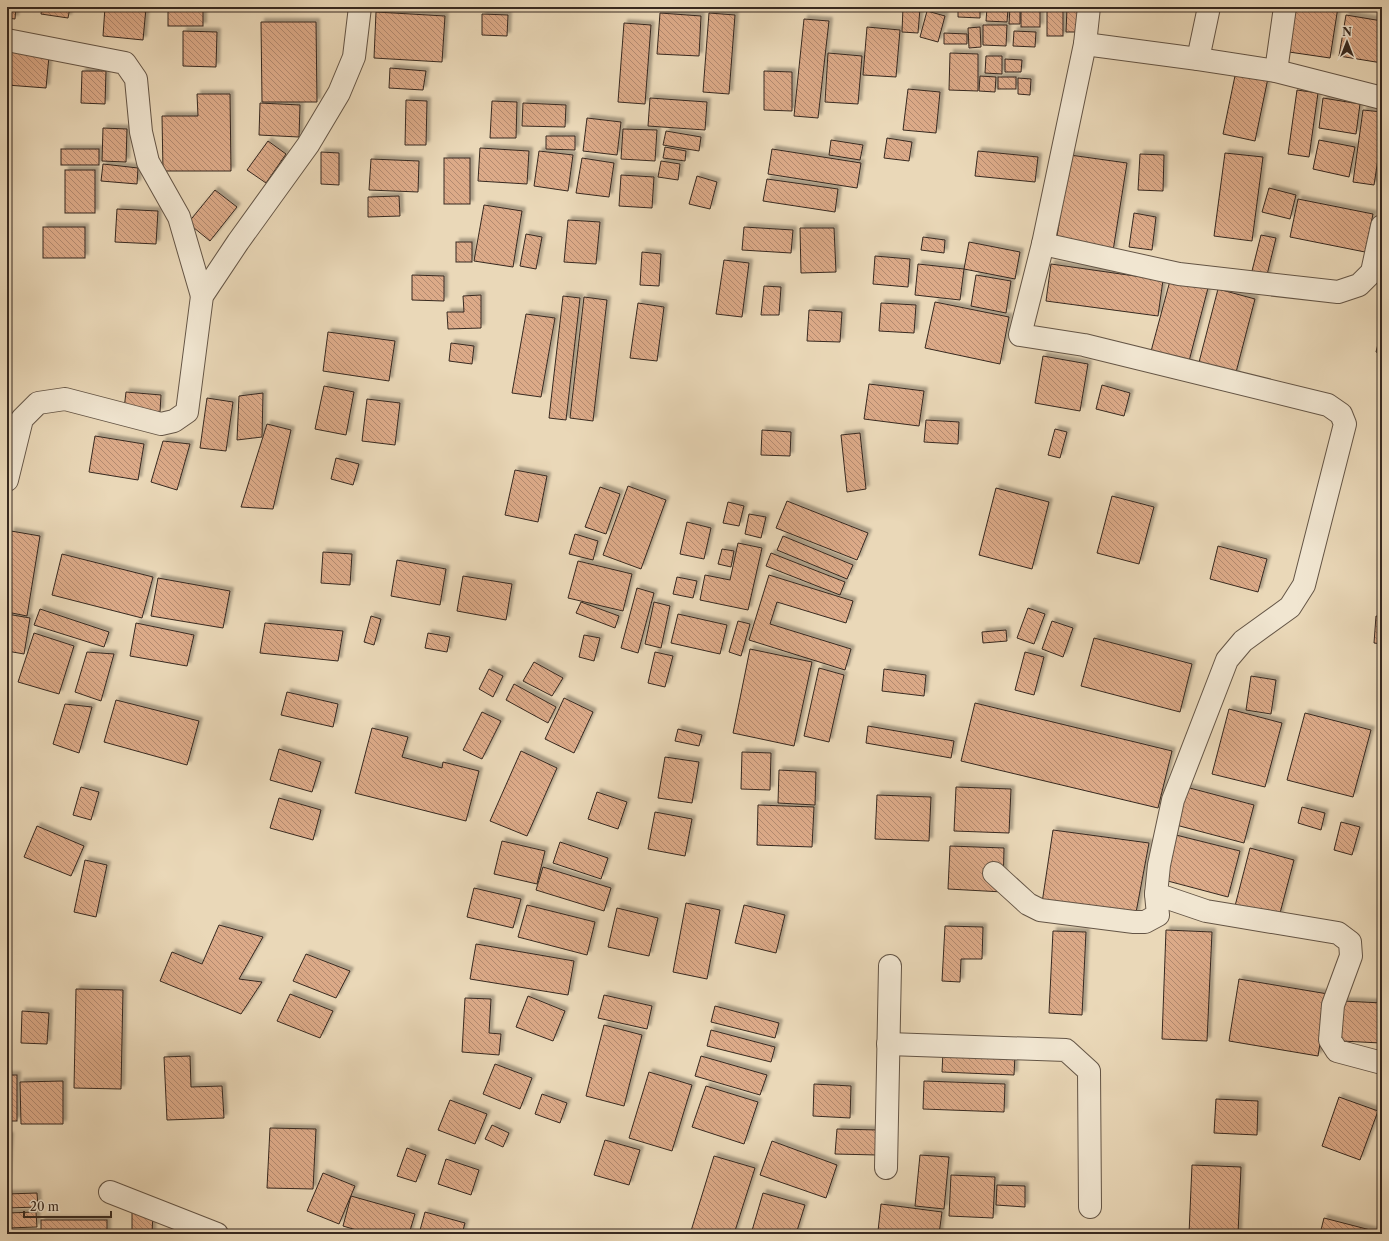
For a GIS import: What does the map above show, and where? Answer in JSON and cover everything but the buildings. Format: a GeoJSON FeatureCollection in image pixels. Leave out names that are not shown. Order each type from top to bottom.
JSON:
{"type":"FeatureCollection","features":[{"type":"Feature","properties":{"kind":"street"},"geometry":{"type":"LineString","coordinates":[[202,296],[238,242],[308,145],[340,93],[354,57],[360,7]]}},
{"type":"Feature","properties":{"kind":"street"},"geometry":{"type":"LineString","coordinates":[[994,873],[1028,904],[1040,910],[1134,922],[1145,922],[1158,915],[1156,894],[1159,865],[1173,800],[1227,660],[1243,641],[1290,607],[1304,585],[1345,424],[1341,414],[1328,405],[1084,345],[1020,335],[1043,244],[1085,44],[1089,7]]}},
{"type":"Feature","properties":{"kind":"street"},"geometry":{"type":"LineString","coordinates":[[1198,59],[1209,7]]}},
{"type":"Feature","properties":{"kind":"street"},"geometry":{"type":"LineString","coordinates":[[1276,71],[1285,7]]}},
{"type":"Feature","properties":{"kind":"street"},"geometry":{"type":"LineString","coordinates":[[7,40],[125,64],[136,79],[141,132],[148,162],[180,217],[202,296],[186,412],[174,421],[161,424],[65,399],[38,403],[22,419],[7,480]]}},
{"type":"Feature","properties":{"kind":"street"},"geometry":{"type":"LineString","coordinates":[[1085,44],[1276,71],[1382,98]]}},
{"type":"Feature","properties":{"kind":"street"},"geometry":{"type":"LineString","coordinates":[[1043,244],[1179,274],[1338,292],[1359,285],[1372,272],[1382,226]]}},
{"type":"Feature","properties":{"kind":"street"},"geometry":{"type":"LineString","coordinates":[[1156,894],[1206,911],[1338,933],[1350,942],[1351,956],[1333,1005],[1330,1040],[1337,1051],[1382,1062]]}},
{"type":"Feature","properties":{"kind":"street"},"geometry":{"type":"LineString","coordinates":[[886,1168],[890,966]]}},
{"type":"Feature","properties":{"kind":"street"},"geometry":{"type":"LineString","coordinates":[[888,1044],[1066,1050],[1089,1071],[1090,1207]]}},
{"type":"Feature","properties":{"kind":"street"},"geometry":{"type":"LineString","coordinates":[[110,1192],[217,1234]]}}]}
